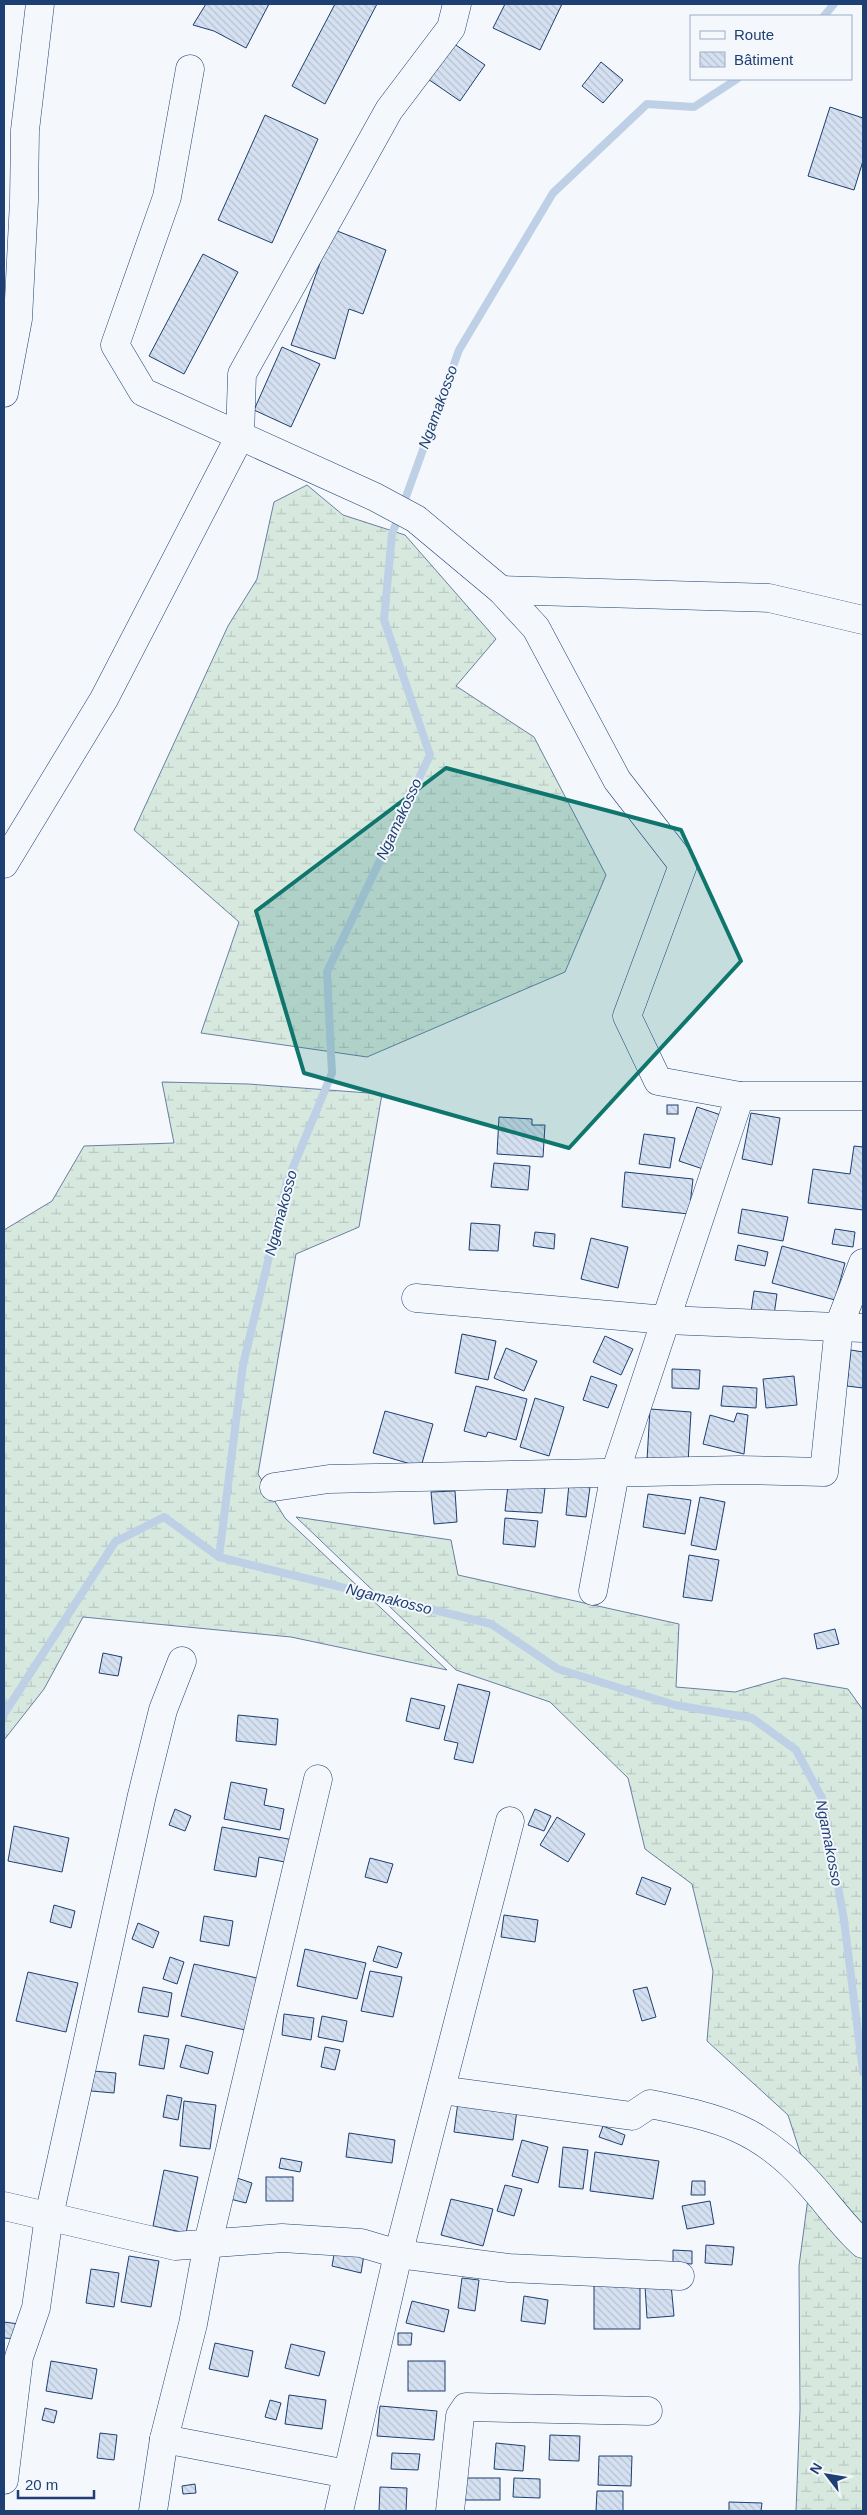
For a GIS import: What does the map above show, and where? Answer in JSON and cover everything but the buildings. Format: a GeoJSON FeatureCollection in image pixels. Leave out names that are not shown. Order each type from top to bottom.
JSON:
{"type":"FeatureCollection","features":[{"type":"Feature","properties":{"kind":"street"},"geometry":{"type":"LineString","coordinates":[[4,393],[18,319],[24,201],[25,130],[40,4]]}},
{"type":"Feature","properties":{"kind":"street"},"geometry":{"type":"LineString","coordinates":[[4,864],[104,699],[240,436],[242,374],[389,110],[451,28],[457,4]]}},
{"type":"Feature","properties":{"kind":"street"},"geometry":{"type":"LineString","coordinates":[[190,69],[167,197],[115,345],[143,392],[375,497],[416,519],[501,590],[536,628],[617,780],[683,865],[627,1016],[658,1081],[740,1096],[863,1096]]}},
{"type":"Feature","properties":{"kind":"street"},"geometry":{"type":"LineString","coordinates":[[501,590],[770,598],[863,620]]}},
{"type":"Feature","properties":{"kind":"street"},"geometry":{"type":"LineString","coordinates":[[593,1591],[615,1473],[740,1096]]}},
{"type":"Feature","properties":{"kind":"street"},"geometry":{"type":"LineString","coordinates":[[274,1486],[329,1479],[739,1470],[824,1472],[863,1263]]}},
{"type":"Feature","properties":{"kind":"street"},"geometry":{"type":"LineString","coordinates":[[416,1298],[666,1320],[851,1327]]}},
{"type":"Feature","properties":{"kind":"street"},"geometry":{"type":"LineString","coordinates":[[4,2480],[12,2356],[36,2308],[49,2216],[142,1795],[163,1710],[182,1661]]}},
{"type":"Feature","properties":{"kind":"street"},"geometry":{"type":"LineString","coordinates":[[152,2511],[164,2439],[193,2324],[208,2243],[318,1779]]}},
{"type":"Feature","properties":{"kind":"street"},"geometry":{"type":"LineString","coordinates":[[339,2511],[398,2254],[442,2090],[510,1821]]}},
{"type":"Feature","properties":{"kind":"street"},"geometry":{"type":"LineString","coordinates":[[442,2090],[632,2116],[650,2104],[688,2111],[741,2128],[774,2147],[810,2183],[847,2229],[863,2244]]}},
{"type":"Feature","properties":{"kind":"street"},"geometry":{"type":"LineString","coordinates":[[4,2206],[175,2246],[282,2238],[361,2243],[398,2254],[509,2268],[680,2276]]}},
{"type":"Feature","properties":{"kind":"street"},"geometry":{"type":"LineString","coordinates":[[450,2511],[460,2416],[466,2407],[648,2411]]}},
{"type":"Feature","properties":{"kind":"street"},"geometry":{"type":"LineString","coordinates":[[164,2439],[347,2474]]}},
{"type":"Feature","properties":{"kind":"highlighted area"},"geometry":{"type":"Polygon","coordinates":[[[446,768],[681,830],[741,961],[569,1148],[304,1073],[256,911],[446,768]]]}},
{"type":"Feature","properties":{"kind":"green space"},"geometry":{"type":"Polygon","coordinates":[[[307,485],[343,515],[405,535],[496,639],[456,686],[534,737],[606,875],[565,972],[367,1057],[201,1033],[239,922],[134,830],[228,626],[257,579],[274,502],[307,485]]]}},
{"type":"Feature","properties":{"kind":"green space"},"geometry":{"type":"Polygon","coordinates":[[[162,1082],[248,1084],[382,1094],[359,1227],[296,1254],[258,1474],[285,1518],[447,1670],[291,1637],[83,1617],[44,1689],[4,1740],[4,1230],[52,1201],[84,1146],[174,1143],[162,1082]]]}},
{"type":"Feature","properties":{"kind":"green space"},"geometry":{"type":"Polygon","coordinates":[[[296,1517],[451,1540],[458,1575],[679,1624],[676,1687],[735,1692],[784,1678],[848,1689],[863,1710],[863,2511],[796,2511],[800,2409],[799,2266],[810,2183],[788,2115],[707,2041],[713,1971],[692,1884],[645,1849],[628,1778],[550,1702],[456,1670],[296,1517]]]}},
{"type":"Feature","properties":{"kind":"waterway","name":"Ngamakosso"},"geometry":{"type":"LineString","coordinates":[[825,15],[834,4]]}},
{"type":"Feature","properties":{"kind":"waterway","name":"Ngamakosso"},"geometry":{"type":"LineString","coordinates":[[403,505],[459,350],[553,193],[647,104],[694,107],[735,80]]}},
{"type":"Feature","properties":{"kind":"waterway","name":"Ngamakosso"},"geometry":{"type":"LineString","coordinates":[[399,516],[392,534],[384,620],[430,755],[327,972],[332,1073],[287,1182],[243,1365],[219,1557],[491,1624],[558,1669],[675,1705],[752,1718],[796,1750],[822,1798],[844,1920],[863,2072]]}},
{"type":"Feature","properties":{"kind":"waterway"},"geometry":{"type":"LineString","coordinates":[[4,1714],[115,1542],[164,1517],[219,1557]]}}]}
